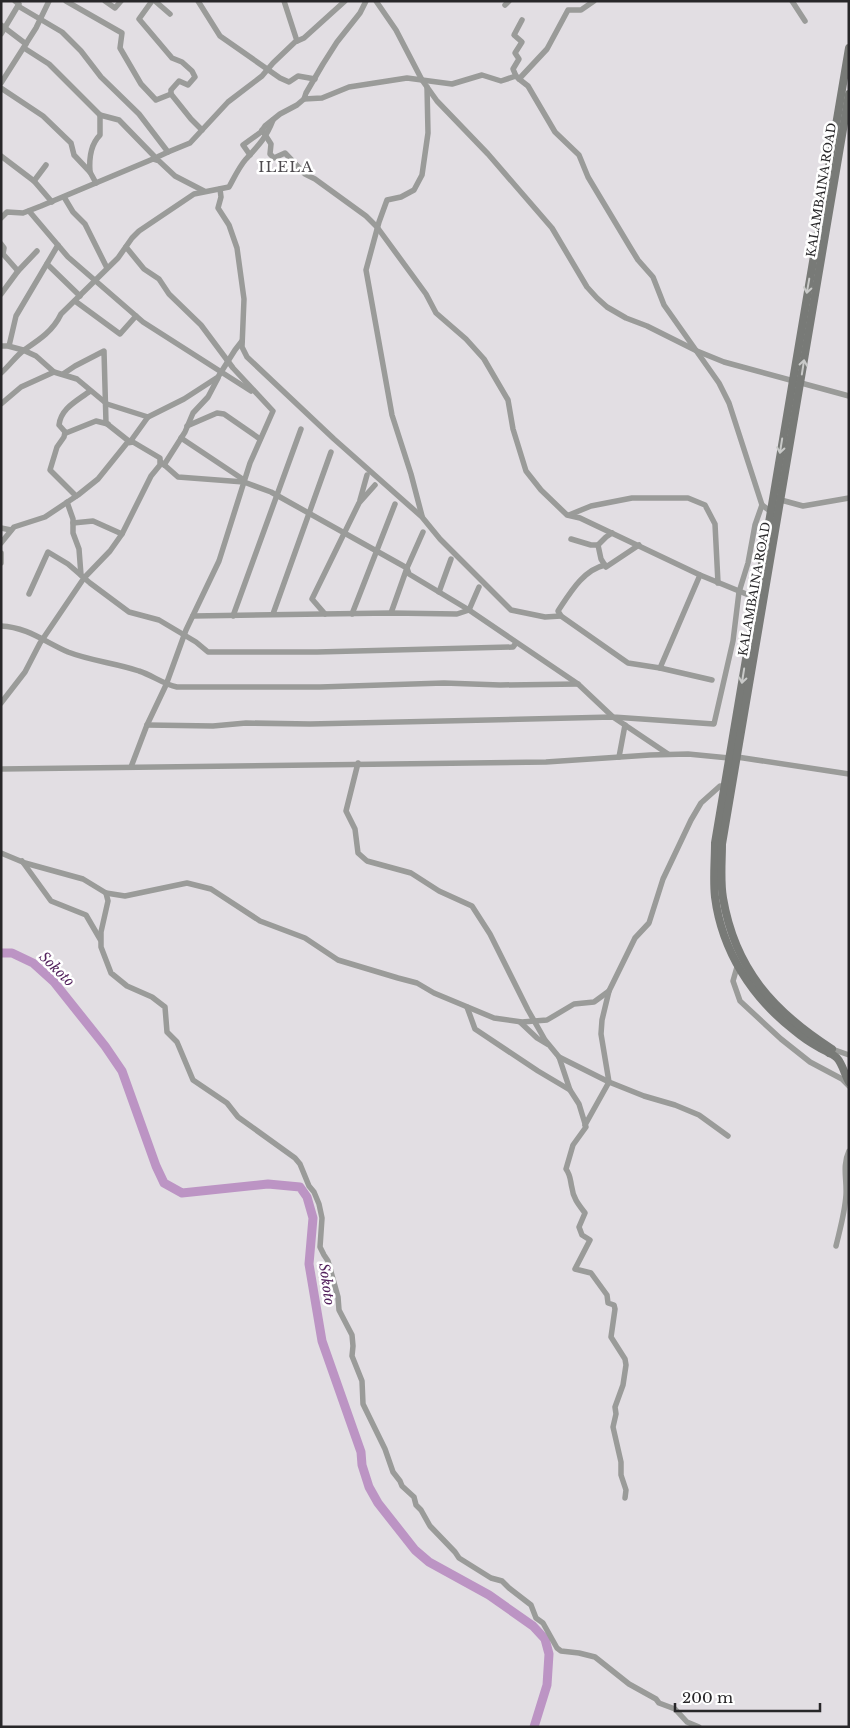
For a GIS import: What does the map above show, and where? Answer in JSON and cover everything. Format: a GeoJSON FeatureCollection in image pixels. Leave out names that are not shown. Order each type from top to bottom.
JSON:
{"type":"FeatureCollection","features":[{"type":"Feature","properties":{"kind":"main road"},"geometry":{"type":"LineString","coordinates":[[733,758],[770,511],[849,48]]}},
{"type":"Feature","properties":{"kind":"main road","name":"KALAMBAINA ROAD"},"geometry":{"type":"LineString","coordinates":[[831,1051],[797,1025],[759,986],[744,963],[733,939],[722,896],[721,878],[722,844],[728,787],[781,500],[849,94]]}},
{"type":"Feature","properties":{"kind":"main road"},"geometry":{"type":"LineString","coordinates":[[728,787],[715,843],[715,897],[726,942],[737,967],[753,991],[781,1020],[811,1043],[831,1051],[838,1059],[849,1082]]}},
{"type":"Feature","properties":{"kind":"street"},"geometry":{"type":"LineString","coordinates":[[1,83],[41,19],[49,1]]}},
{"type":"Feature","properties":{"kind":"street"},"geometry":{"type":"LineString","coordinates":[[66,1],[122,33],[120,48],[140,84],[156,100],[171,94]]}},
{"type":"Feature","properties":{"kind":"street"},"geometry":{"type":"LineString","coordinates":[[105,1],[115,8],[121,1]]}},
{"type":"Feature","properties":{"kind":"street"},"geometry":{"type":"LineString","coordinates":[[170,14],[154,1],[139,19],[172,58],[182,62],[192,71],[195,77],[188,85],[179,81],[171,90],[171,94]]}},
{"type":"Feature","properties":{"kind":"street"},"geometry":{"type":"LineString","coordinates":[[198,1],[220,36],[280,78],[289,82],[298,76],[314,79]]}},
{"type":"Feature","properties":{"kind":"street"},"geometry":{"type":"LineString","coordinates":[[284,1],[297,41]]}},
{"type":"Feature","properties":{"kind":"street"},"geometry":{"type":"LineString","coordinates":[[1,218],[4,211],[23,213],[190,143],[228,102],[262,76],[297,41],[304,38],[344,1]]}},
{"type":"Feature","properties":{"kind":"street"},"geometry":{"type":"LineString","coordinates":[[1,373],[24,350],[40,340],[58,321],[61,314],[78,299],[144,227],[194,194],[220,190],[229,186],[273,120],[304,99],[337,42],[360,13],[366,1]]}},
{"type":"Feature","properties":{"kind":"street"},"geometry":{"type":"LineString","coordinates":[[376,1],[396,30],[422,80],[437,101],[488,154],[552,228],[587,287],[597,298],[617,313],[724,362],[849,396]]}},
{"type":"Feature","properties":{"kind":"street"},"geometry":{"type":"LineString","coordinates":[[304,99],[322,98],[349,87],[407,78],[452,84],[482,75],[502,82],[518,78],[547,49],[568,10],[581,10],[594,1]]}},
{"type":"Feature","properties":{"kind":"street"},"geometry":{"type":"LineString","coordinates":[[792,1],[805,21]]}},
{"type":"Feature","properties":{"kind":"street"},"geometry":{"type":"LineString","coordinates":[[1,34],[3,26],[16,4],[62,32],[81,51],[101,77],[139,114],[168,152]]}},
{"type":"Feature","properties":{"kind":"street"},"geometry":{"type":"LineString","coordinates":[[522,20],[514,35],[522,42],[515,53],[519,59],[513,69],[518,78],[528,86],[555,132],[579,155],[588,177],[638,260],[654,277],[662,302],[719,383],[729,403],[762,505],[770,511]]}},
{"type":"Feature","properties":{"kind":"street"},"geometry":{"type":"LineString","coordinates":[[3,26],[49,64],[100,114],[119,120],[154,156],[153,159]]}},
{"type":"Feature","properties":{"kind":"street"},"geometry":{"type":"LineString","coordinates":[[422,517],[412,474],[392,415],[366,270],[387,200],[401,197],[414,190],[422,176],[428,138],[427,87]]}},
{"type":"Feature","properties":{"kind":"street"},"geometry":{"type":"LineString","coordinates":[[1,88],[43,116],[71,142],[74,155],[90,172],[96,183]]}},
{"type":"Feature","properties":{"kind":"street"},"geometry":{"type":"LineString","coordinates":[[171,94],[202,130]]}},
{"type":"Feature","properties":{"kind":"street"},"geometry":{"type":"LineString","coordinates":[[90,172],[89,159],[94,140],[100,135],[100,114]]}},
{"type":"Feature","properties":{"kind":"street"},"geometry":{"type":"LineString","coordinates":[[264,133],[270,144],[270,154],[274,158],[284,153],[305,174],[315,179],[366,216],[378,228],[426,294],[436,313],[466,339],[484,359],[508,400],[526,470],[541,490],[569,515],[639,545],[718,583],[756,598]]}},
{"type":"Feature","properties":{"kind":"street"},"geometry":{"type":"LineString","coordinates":[[250,155],[243,145],[264,133]]}},
{"type":"Feature","properties":{"kind":"street"},"geometry":{"type":"LineString","coordinates":[[1,156],[34,181],[52,202]]}},
{"type":"Feature","properties":{"kind":"street"},"geometry":{"type":"LineString","coordinates":[[153,159],[159,161],[175,176],[204,191]]}},
{"type":"Feature","properties":{"kind":"street"},"geometry":{"type":"LineString","coordinates":[[34,181],[46,165]]}},
{"type":"Feature","properties":{"kind":"street"},"geometry":{"type":"LineString","coordinates":[[220,190],[221,197],[218,208],[229,224],[237,248],[244,299],[242,347],[247,357],[334,439],[422,517],[440,538],[511,610],[545,617],[561,616]]}},
{"type":"Feature","properties":{"kind":"street"},"geometry":{"type":"LineString","coordinates":[[64,197],[73,212],[85,224],[107,268]]}},
{"type":"Feature","properties":{"kind":"street"},"geometry":{"type":"LineString","coordinates":[[29,210],[68,257],[142,322],[220,374],[258,395]]}},
{"type":"Feature","properties":{"kind":"street"},"geometry":{"type":"LineString","coordinates":[[1,244],[4,248],[3,254],[18,271]]}},
{"type":"Feature","properties":{"kind":"street"},"geometry":{"type":"LineString","coordinates":[[9,346],[16,316],[58,245]]}},
{"type":"Feature","properties":{"kind":"street"},"geometry":{"type":"LineString","coordinates":[[126,247],[144,270],[159,279],[169,294],[201,325],[228,361],[273,411],[250,463],[219,560],[184,635],[166,684],[146,725],[131,767]]}},
{"type":"Feature","properties":{"kind":"street"},"geometry":{"type":"LineString","coordinates":[[1,294],[18,271],[37,251]]}},
{"type":"Feature","properties":{"kind":"street"},"geometry":{"type":"LineString","coordinates":[[47,264],[78,299],[120,334],[136,316]]}},
{"type":"Feature","properties":{"kind":"street"},"geometry":{"type":"LineString","coordinates":[[1,703],[25,672],[43,638],[83,577],[110,550],[122,534],[152,476],[181,438],[193,413],[208,397],[220,374],[242,341]]}},
{"type":"Feature","properties":{"kind":"street"},"geometry":{"type":"LineString","coordinates":[[1,346],[24,350],[36,356],[54,372],[77,379],[104,403],[148,417]]}},
{"type":"Feature","properties":{"kind":"street"},"geometry":{"type":"LineString","coordinates":[[63,374],[104,351],[104,403],[108,424]]}},
{"type":"Feature","properties":{"kind":"street"},"geometry":{"type":"LineString","coordinates":[[1,404],[21,387],[54,372]]}},
{"type":"Feature","properties":{"kind":"street"},"geometry":{"type":"LineString","coordinates":[[1,544],[11,530],[19,525],[45,517],[98,478],[125,445],[130,442],[148,417],[184,399],[220,374]]}},
{"type":"Feature","properties":{"kind":"street"},"geometry":{"type":"LineString","coordinates":[[65,432],[59,425],[60,417],[69,406],[90,391]]}},
{"type":"Feature","properties":{"kind":"street"},"geometry":{"type":"LineString","coordinates":[[187,426],[217,413],[224,414],[260,439]]}},
{"type":"Feature","properties":{"kind":"street"},"geometry":{"type":"LineString","coordinates":[[65,432],[96,421],[108,424],[130,442],[140,445],[160,458],[178,478],[244,481]]}},
{"type":"Feature","properties":{"kind":"street"},"geometry":{"type":"LineString","coordinates":[[233,616],[301,429]]}},
{"type":"Feature","properties":{"kind":"street"},"geometry":{"type":"LineString","coordinates":[[65,432],[57,447],[50,470],[76,496]]}},
{"type":"Feature","properties":{"kind":"street"},"geometry":{"type":"LineString","coordinates":[[181,438],[244,481],[276,495],[407,568],[409,574],[469,610],[578,684],[613,717],[670,755]]}},
{"type":"Feature","properties":{"kind":"street"},"geometry":{"type":"LineString","coordinates":[[273,614],[331,452]]}},
{"type":"Feature","properties":{"kind":"street"},"geometry":{"type":"LineString","coordinates":[[325,614],[312,599],[359,503],[367,475]]}},
{"type":"Feature","properties":{"kind":"street"},"geometry":{"type":"LineString","coordinates":[[359,503],[375,485]]}},
{"type":"Feature","properties":{"kind":"street"},"geometry":{"type":"LineString","coordinates":[[569,515],[592,506],[632,498],[688,498],[705,505],[715,524],[718,583]]}},
{"type":"Feature","properties":{"kind":"street"},"geometry":{"type":"LineString","coordinates":[[781,500],[802,506],[849,498]]}},
{"type":"Feature","properties":{"kind":"street"},"geometry":{"type":"LineString","coordinates":[[67,502],[73,523],[73,533],[79,549],[83,577]]}},
{"type":"Feature","properties":{"kind":"street"},"geometry":{"type":"LineString","coordinates":[[352,614],[394,504]]}},
{"type":"Feature","properties":{"kind":"street"},"geometry":{"type":"LineString","coordinates":[[146,725],[213,726],[246,723],[310,724],[613,717],[714,724],[733,641],[739,592],[748,563],[754,526],[762,505]]}},
{"type":"Feature","properties":{"kind":"street"},"geometry":{"type":"LineString","coordinates":[[73,523],[93,522],[122,534]]}},
{"type":"Feature","properties":{"kind":"street"},"geometry":{"type":"LineString","coordinates":[[1,528],[11,530]]}},
{"type":"Feature","properties":{"kind":"street"},"geometry":{"type":"LineString","coordinates":[[391,612],[423,532]]}},
{"type":"Feature","properties":{"kind":"street"},"geometry":{"type":"LineString","coordinates":[[571,539],[590,545],[598,544],[612,533]]}},
{"type":"Feature","properties":{"kind":"street"},"geometry":{"type":"LineString","coordinates":[[598,544],[601,559],[605,565]]}},
{"type":"Feature","properties":{"kind":"street"},"geometry":{"type":"LineString","coordinates":[[639,545],[618,561],[606,567],[605,565],[595,568],[577,584],[558,611],[561,616],[628,663],[712,680]]}},
{"type":"Feature","properties":{"kind":"street"},"geometry":{"type":"LineString","coordinates":[[29,594],[48,552],[68,564],[129,612],[159,620],[208,652],[513,647],[516,643]]}},
{"type":"Feature","properties":{"kind":"street"},"geometry":{"type":"LineString","coordinates":[[1,553],[1,562]]}},
{"type":"Feature","properties":{"kind":"street"},"geometry":{"type":"LineString","coordinates":[[439,592],[451,559]]}},
{"type":"Feature","properties":{"kind":"street"},"geometry":{"type":"LineString","coordinates":[[660,668],[700,575]]}},
{"type":"Feature","properties":{"kind":"street"},"geometry":{"type":"LineString","coordinates":[[193,616],[391,612],[457,614],[469,610],[479,587]]}},
{"type":"Feature","properties":{"kind":"street"},"geometry":{"type":"LineString","coordinates":[[1,626],[13,627],[43,638],[68,652],[96,661],[138,670],[158,678],[166,684],[177,687],[396,686],[444,683],[500,685],[578,684]]}},
{"type":"Feature","properties":{"kind":"street"},"geometry":{"type":"LineString","coordinates":[[619,757],[625,725]]}},
{"type":"Feature","properties":{"kind":"street"},"geometry":{"type":"LineString","coordinates":[[1,769],[546,762],[688,754],[733,758],[849,774]]}},
{"type":"Feature","properties":{"kind":"street"},"geometry":{"type":"LineString","coordinates":[[358,763],[346,810],[355,829],[358,852],[367,861],[411,873],[438,891],[472,906],[490,934],[534,1021],[559,1057],[570,1090],[579,1104],[585,1125]]}},
{"type":"Feature","properties":{"kind":"street"},"geometry":{"type":"LineString","coordinates":[[625,1498],[626,1490],[621,1475],[621,1462],[612,1427],[616,1414],[615,1407],[623,1385],[625,1359],[611,1337],[614,1305],[608,1303],[607,1295],[591,1273],[575,1269],[590,1240],[582,1235],[580,1227],[585,1212],[576,1202],[572,1190],[571,1175],[566,1169],[573,1145],[586,1127],[585,1125],[609,1082],[601,1034],[602,1020],[609,991],[635,938],[650,923],[663,879],[691,820],[701,803],[720,786],[728,787]]}},
{"type":"Feature","properties":{"kind":"street"},"geometry":{"type":"LineString","coordinates":[[1,853],[83,879],[106,893],[125,896],[187,883],[211,889],[260,921],[305,938],[338,960],[417,982],[434,993],[494,1018],[520,1022],[547,1020],[574,1004],[594,1002],[609,991]]}},
{"type":"Feature","properties":{"kind":"street"},"geometry":{"type":"LineString","coordinates":[[22,861],[52,901],[86,915],[101,941]]}},
{"type":"Feature","properties":{"kind":"street"},"geometry":{"type":"LineString","coordinates":[[106,893],[108,901],[101,932],[101,941],[111,973],[127,986],[152,997],[166,1007],[167,1032],[177,1042],[193,1080],[227,1103],[238,1117],[295,1158],[300,1164],[319,1204],[322,1218],[320,1247],[328,1261],[338,1297],[339,1310],[352,1336],[352,1356],[362,1381],[363,1404],[385,1449],[393,1472],[402,1486],[414,1497],[416,1505],[430,1526],[459,1558],[491,1578],[502,1581],[531,1605],[536,1618],[543,1623],[556,1648],[561,1651],[595,1657],[629,1684],[656,1699],[659,1703],[675,1709],[688,1722],[699,1727]]}},
{"type":"Feature","properties":{"kind":"street"},"geometry":{"type":"LineString","coordinates":[[737,967],[733,981],[740,1001],[781,1039],[810,1062],[842,1079],[849,1086]]}},
{"type":"Feature","properties":{"kind":"street"},"geometry":{"type":"LineString","coordinates":[[467,1007],[475,1029],[538,1072],[570,1090]]}},
{"type":"Feature","properties":{"kind":"street"},"geometry":{"type":"LineString","coordinates":[[520,1022],[537,1038],[551,1047]]}},
{"type":"Feature","properties":{"kind":"street"},"geometry":{"type":"LineString","coordinates":[[831,1051],[849,1055]]}},
{"type":"Feature","properties":{"kind":"street"},"geometry":{"type":"LineString","coordinates":[[559,1057],[609,1082],[699,1115],[728,1136]]}},
{"type":"Feature","properties":{"kind":"street"},"geometry":{"type":"LineString","coordinates":[[836,1246],[846,1192],[845,1160],[849,1151]]}},
{"type":"Feature","properties":{"kind":"waterway","name":"Sokoto"},"geometry":{"type":"LineString","coordinates":[[1,953],[12,953],[33,963],[54,982],[105,1046],[122,1071],[156,1166],[164,1183],[182,1193],[268,1184],[300,1187],[307,1197],[313,1218],[309,1264],[322,1341],[361,1452],[362,1465],[369,1487],[378,1503],[415,1550],[429,1562],[489,1595],[533,1626],[545,1639],[549,1654],[547,1685],[534,1727]]}},
{"type":"Feature","properties":{"kind":"district","name":"ILELA"},"geometry":{"type":"Point","coordinates":[286,166]}}]}
